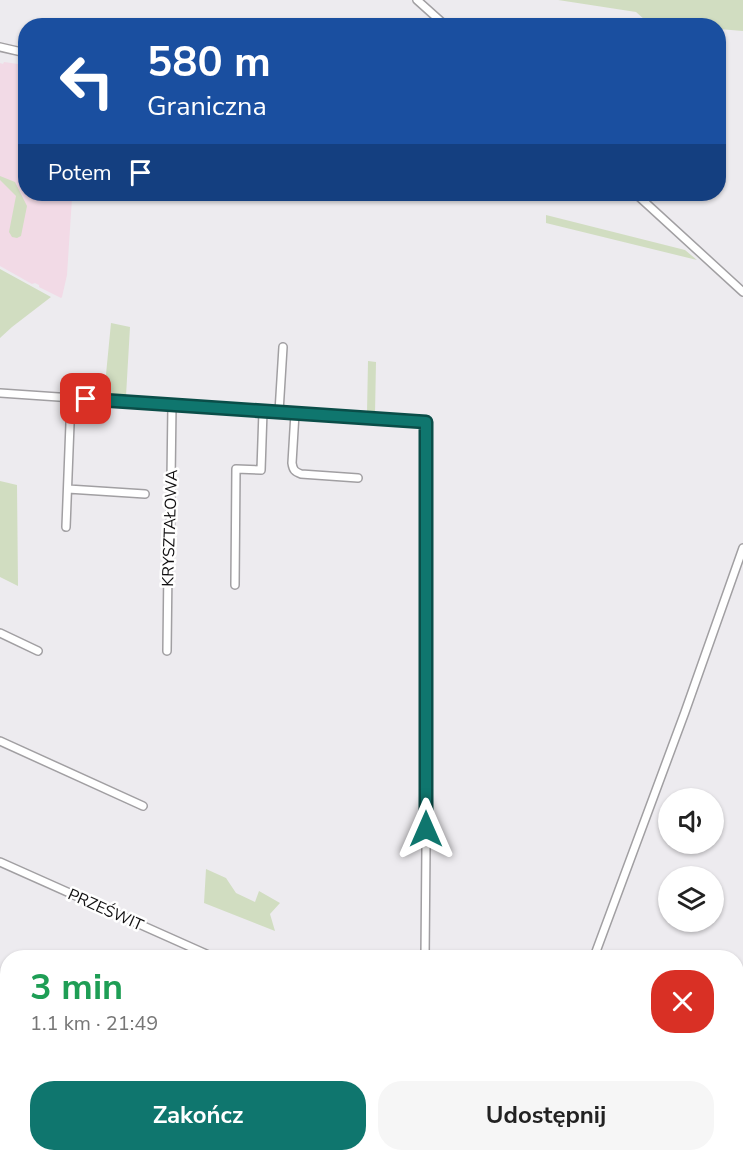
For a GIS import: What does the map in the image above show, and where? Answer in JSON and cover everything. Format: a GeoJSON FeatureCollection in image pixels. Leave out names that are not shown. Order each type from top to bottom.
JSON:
{"type":"FeatureCollection","features":[{"type":"Feature","properties":{"kind":"street"},"geometry":{"type":"LineString","coordinates":[[417,0],[437,18]]}},
{"type":"Feature","properties":{"kind":"street"},"geometry":{"type":"LineString","coordinates":[[0,47],[18,51]]}},
{"type":"Feature","properties":{"kind":"street"},"geometry":{"type":"LineString","coordinates":[[644,201],[743,292]]}},
{"type":"Feature","properties":{"kind":"street"},"geometry":{"type":"LineString","coordinates":[[279,412],[283,348]]}},
{"type":"Feature","properties":{"kind":"street"},"geometry":{"type":"LineString","coordinates":[[0,393],[426,422],[425,950]]}},
{"type":"Feature","properties":{"kind":"street"},"geometry":{"type":"LineString","coordinates":[[66,527],[71,398]]}},
{"type":"Feature","properties":{"kind":"street","name":"KRYSZTAŁOWA"},"geometry":{"type":"LineString","coordinates":[[167,651],[172,405]]}},
{"type":"Feature","properties":{"kind":"street"},"geometry":{"type":"LineString","coordinates":[[235,585],[236,470],[261,470],[263,411]]}},
{"type":"Feature","properties":{"kind":"street"},"geometry":{"type":"LineString","coordinates":[[295,413],[292,469],[301,474],[358,478]]}},
{"type":"Feature","properties":{"kind":"street"},"geometry":{"type":"LineString","coordinates":[[68,489],[145,494]]}},
{"type":"Feature","properties":{"kind":"street"},"geometry":{"type":"LineString","coordinates":[[597,950],[743,548]]}},
{"type":"Feature","properties":{"kind":"street"},"geometry":{"type":"LineString","coordinates":[[0,633],[38,651]]}},
{"type":"Feature","properties":{"kind":"street"},"geometry":{"type":"LineString","coordinates":[[0,741],[143,806]]}},
{"type":"Feature","properties":{"kind":"street","name":"PRZEŚWIT"},"geometry":{"type":"LineString","coordinates":[[0,862],[197,950]]}},
{"type":"Feature","properties":{"kind":"shaded area"},"geometry":{"type":"Polygon","coordinates":[[[4,62],[18,64],[18,201],[72,201],[67,275],[61,298],[0,266],[0,63],[4,62]]]}},
{"type":"Feature","properties":{"kind":"green space"},"geometry":{"type":"Polygon","coordinates":[[[558,0],[743,0],[743,31],[726,30],[726,18],[643,18],[636,12],[558,0]]]}},
{"type":"Feature","properties":{"kind":"green space"},"geometry":{"type":"Polygon","coordinates":[[[0,176],[15,182],[18,188],[18,201],[24,201],[27,206],[21,236],[17,238],[12,237],[9,232],[16,196],[0,180],[0,176]]]}},
{"type":"Feature","properties":{"kind":"green space"},"geometry":{"type":"Polygon","coordinates":[[[546,215],[685,250],[697,260],[546,223],[546,215]]]}},
{"type":"Feature","properties":{"kind":"green space"},"geometry":{"type":"Polygon","coordinates":[[[0,269],[51,297],[0,338],[0,269]]]}},
{"type":"Feature","properties":{"kind":"green space"},"geometry":{"type":"Polygon","coordinates":[[[111,323],[130,327],[126,396],[104,395],[111,323]]]}},
{"type":"Feature","properties":{"kind":"green space"},"geometry":{"type":"Polygon","coordinates":[[[368,361],[376,362],[375,414],[367,413],[368,361]]]}},
{"type":"Feature","properties":{"kind":"green space"},"geometry":{"type":"Polygon","coordinates":[[[0,481],[17,485],[18,586],[0,577],[0,481]]]}},
{"type":"Feature","properties":{"kind":"green space"},"geometry":{"type":"Polygon","coordinates":[[[206,869],[226,878],[236,893],[255,902],[259,891],[280,903],[270,914],[275,931],[204,903],[206,869]]]}},
{"type":"Feature","properties":{"kind":"route"},"geometry":{"type":"LineString","coordinates":[[86,399],[426,422],[426,829]]}}]}
